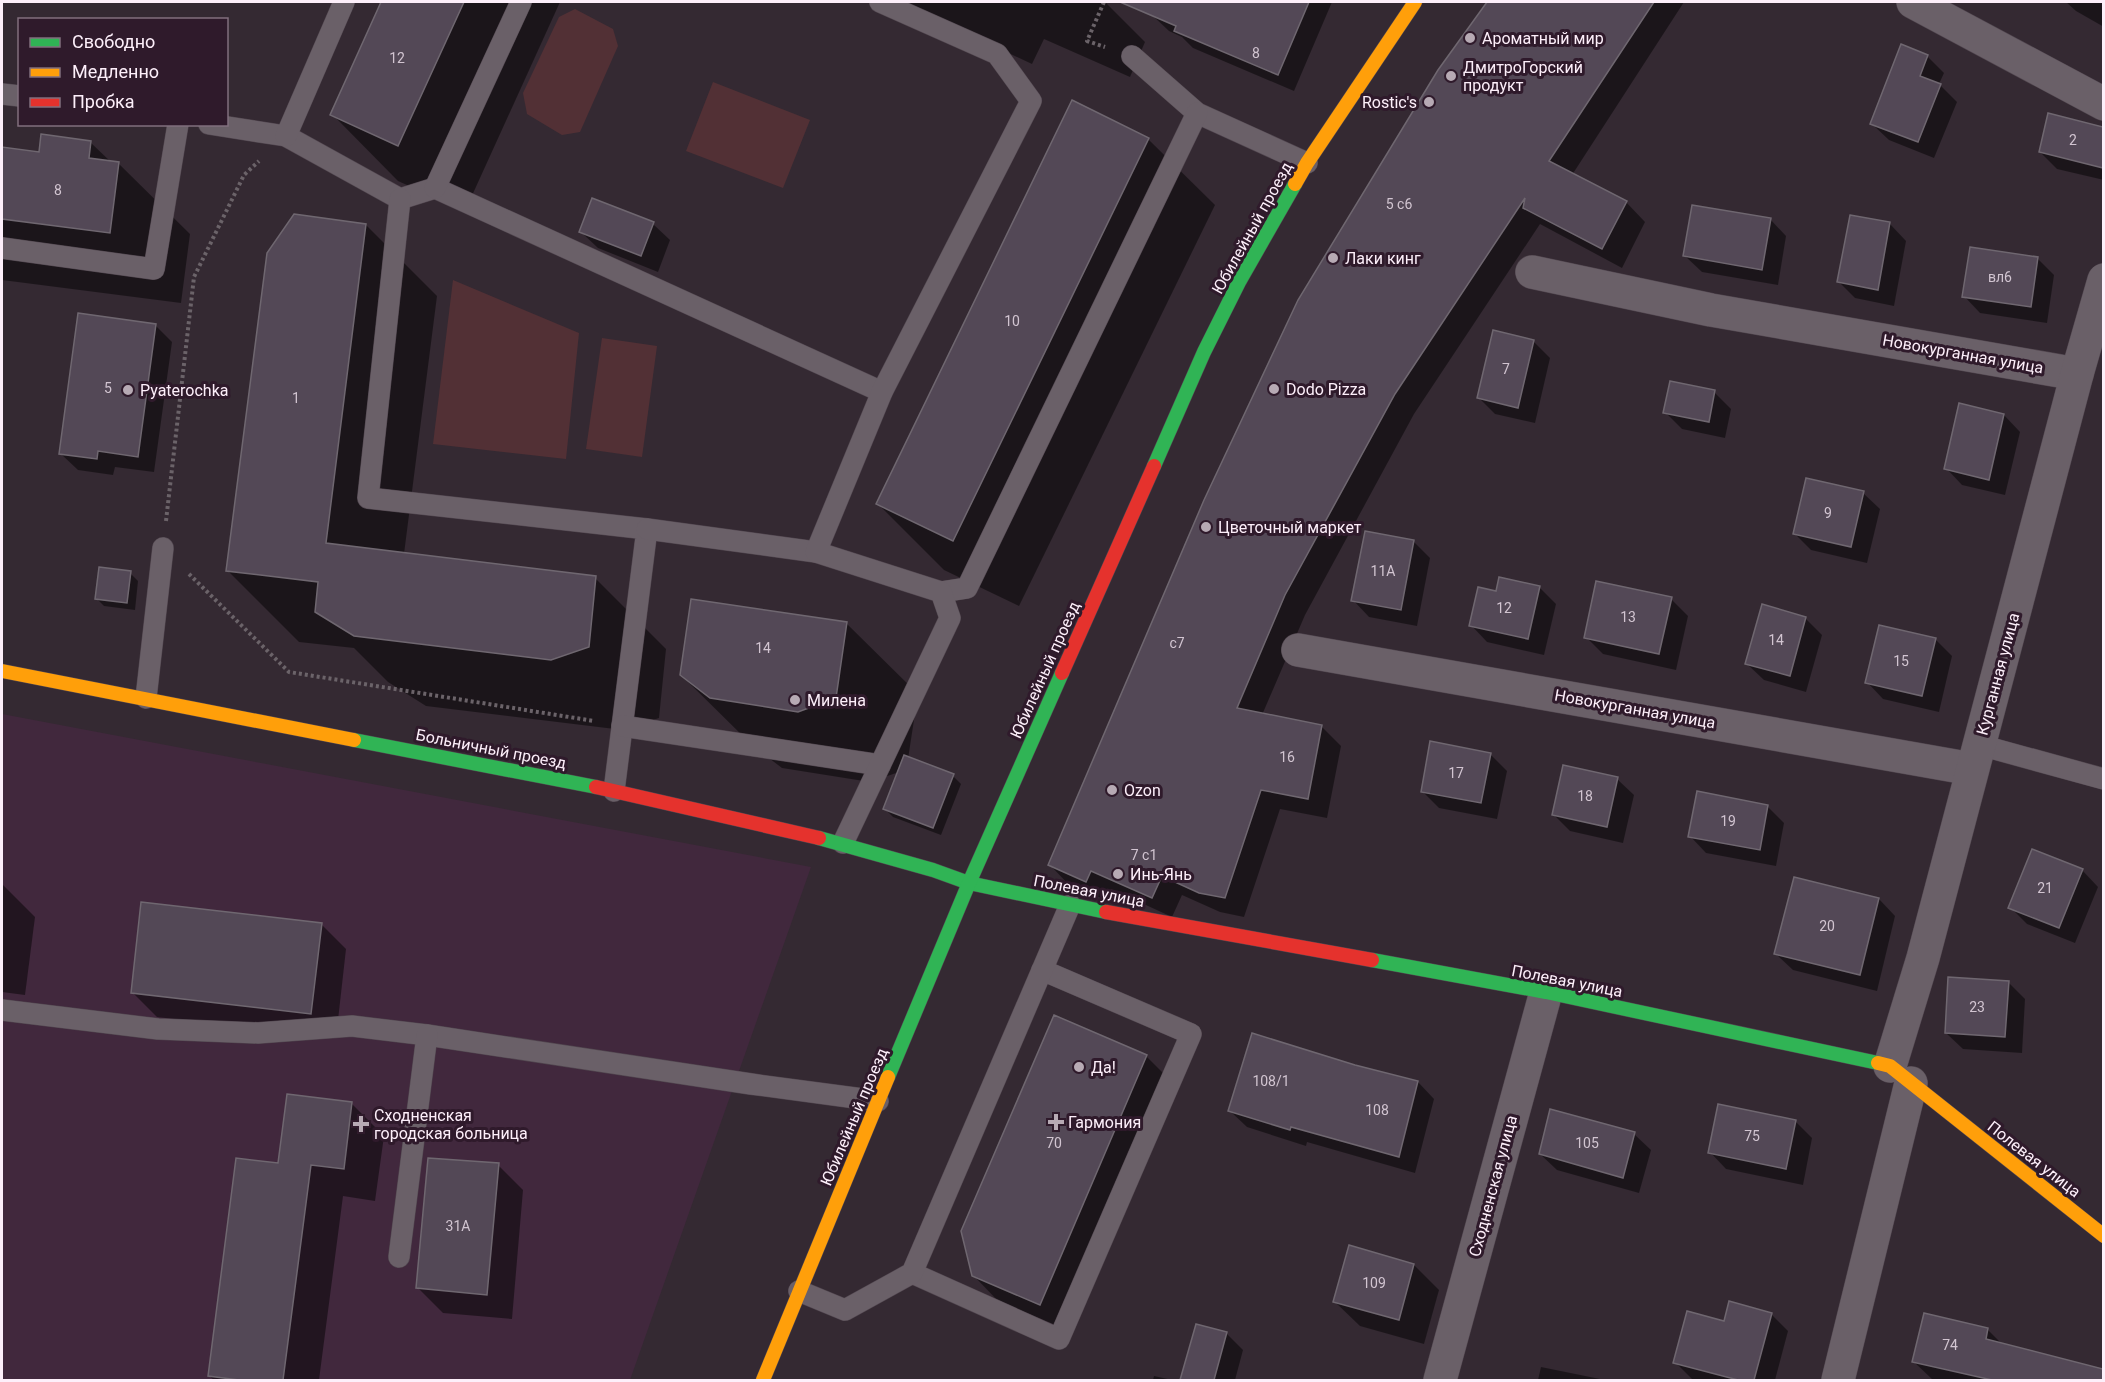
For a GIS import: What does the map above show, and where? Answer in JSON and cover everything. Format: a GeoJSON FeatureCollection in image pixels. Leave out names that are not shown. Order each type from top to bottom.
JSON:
{"type":"FeatureCollection","features":[{"type":"Feature","properties":{"kind":"street","name":"Юбилейный проезд"},"geometry":{"type":"LineString","coordinates":[[763,1380],[969,883],[1204,352],[1239,282],[1307,163],[1415,2]]}},
{"type":"Feature","properties":{"kind":"street"},"geometry":{"type":"LineString","coordinates":[[1913,2],[2103,104]]}},
{"type":"Feature","properties":{"kind":"street","name":"Новокурганная улица"},"geometry":{"type":"LineString","coordinates":[[1532,272],[1711,310],[2077,374]]}},
{"type":"Feature","properties":{"kind":"street","name":"Курганная улица"},"geometry":{"type":"LineString","coordinates":[[1900,1075],[1923,958],[2103,280]]}},
{"type":"Feature","properties":{"kind":"street","name":"Новокурганная улица"},"geometry":{"type":"LineString","coordinates":[[1298,650],[1976,757]]}},
{"type":"Feature","properties":{"kind":"street","name":"Больничный проезд"},"geometry":{"type":"LineString","coordinates":[[2,671],[615,791],[843,843],[969,883]]}},
{"type":"Feature","properties":{"kind":"street","name":"Полевая улица"},"geometry":{"type":"LineString","coordinates":[[969,883],[1070,905],[1545,992],[1900,1075],[2103,1236]]}},
{"type":"Feature","properties":{"kind":"street","name":"Сходненская улица"},"geometry":{"type":"LineString","coordinates":[[1440,1380],[1545,992]]}},
{"type":"Feature","properties":{"kind":"street"},"geometry":{"type":"LineString","coordinates":[[1838,1380],[1900,1075]]}},
{"type":"Feature","properties":{"kind":"lane"},"geometry":{"type":"LineString","coordinates":[[286,136],[344,2]]}},
{"type":"Feature","properties":{"kind":"lane"},"geometry":{"type":"LineString","coordinates":[[435,188],[521,2]]}},
{"type":"Feature","properties":{"kind":"lane"},"geometry":{"type":"LineString","coordinates":[[816,552],[882,392],[1031,101],[997,54],[880,2]]}},
{"type":"Feature","properties":{"kind":"lane"},"geometry":{"type":"LineString","coordinates":[[1132,56],[1197,113],[1307,163]]}},
{"type":"Feature","properties":{"kind":"lane"},"geometry":{"type":"LineString","coordinates":[[2,94],[18,96]]}},
{"type":"Feature","properties":{"kind":"lane"},"geometry":{"type":"LineString","coordinates":[[400,200],[368,498],[647,529],[816,552],[941,592],[967,588],[1197,113]]}},
{"type":"Feature","properties":{"kind":"lane"},"geometry":{"type":"LineString","coordinates":[[2,248],[154,269],[178,126]]}},
{"type":"Feature","properties":{"kind":"lane"},"geometry":{"type":"LineString","coordinates":[[221,126],[286,136],[400,200],[435,188],[882,392]]}},
{"type":"Feature","properties":{"kind":"lane"},"geometry":{"type":"LineString","coordinates":[[615,791],[647,529]]}},
{"type":"Feature","properties":{"kind":"lane"},"geometry":{"type":"LineString","coordinates":[[146,698],[163,549]]}},
{"type":"Feature","properties":{"kind":"lane"},"geometry":{"type":"LineString","coordinates":[[843,843],[950,618],[941,592]]}},
{"type":"Feature","properties":{"kind":"lane"},"geometry":{"type":"LineString","coordinates":[[622,726],[880,765]]}},
{"type":"Feature","properties":{"kind":"lane"},"geometry":{"type":"LineString","coordinates":[[1976,757],[2103,779]]}},
{"type":"Feature","properties":{"kind":"lane"},"geometry":{"type":"LineString","coordinates":[[800,1291],[845,1310],[912,1273],[1070,905]]}},
{"type":"Feature","properties":{"kind":"lane"},"geometry":{"type":"LineString","coordinates":[[912,1273],[1059,1338],[1191,1034],[1042,970]]}},
{"type":"Feature","properties":{"kind":"lane"},"geometry":{"type":"LineString","coordinates":[[2,1010],[158,1029],[258,1033],[352,1026],[878,1101]]}},
{"type":"Feature","properties":{"kind":"lane"},"geometry":{"type":"LineString","coordinates":[[399,1257],[427,1035]]}},
{"type":"Feature","properties":{"kind":"path"},"geometry":{"type":"LineString","coordinates":[[1104,2],[1087,41],[1132,56]]}},
{"type":"Feature","properties":{"kind":"path"},"geometry":{"type":"LineString","coordinates":[[286,136],[244,175],[194,277],[163,549],[289,672],[622,726]]}},
{"type":"Feature","properties":{"kind":"shaded area"},"geometry":{"type":"Polygon","coordinates":[[[575,9],[613,29],[618,46],[580,132],[562,135],[527,114],[523,93],[559,17],[575,9]]]}},
{"type":"Feature","properties":{"kind":"shaded area"},"geometry":{"type":"Polygon","coordinates":[[[713,82],[810,120],[783,188],[686,151],[713,82]]]}},
{"type":"Feature","properties":{"kind":"shaded area"},"geometry":{"type":"Polygon","coordinates":[[[453,280],[579,333],[566,459],[433,444],[453,280]]]}},
{"type":"Feature","properties":{"kind":"shaded area"},"geometry":{"type":"Polygon","coordinates":[[[602,338],[657,346],[642,457],[586,449],[602,338]]]}},
{"type":"Feature","properties":{"kind":"shaded area","name":"Сходненская городская больница"},"geometry":{"type":"Polygon","coordinates":[[[2,714],[811,867],[630,1380],[2,1380],[2,714]]]}},
{"type":"Feature","properties":{"kind":"building"},"geometry":{"type":"Polygon","coordinates":[[[381,2],[464,2],[398,146],[330,115],[381,2]]]}},
{"type":"Feature","properties":{"kind":"building"},"geometry":{"type":"Polygon","coordinates":[[[1120,2],[1309,2],[1278,75],[1174,31],[1176,26],[1120,2]]]}},
{"type":"Feature","properties":{"kind":"building"},"geometry":{"type":"Polygon","coordinates":[[[1487,2],[1654,2],[1549,161],[1627,201],[1602,249],[1523,208],[1525,198],[1395,394],[1285,595],[1237,708],[1322,725],[1308,799],[1261,790],[1225,898],[1199,893],[1162,876],[1152,898],[1091,871],[1086,882],[1048,865],[1204,500],[1298,300],[1438,70],[1487,2]]]}},
{"type":"Feature","properties":{"kind":"building"},"geometry":{"type":"Polygon","coordinates":[[[1901,44],[1928,55],[1920,76],[1941,84],[1918,142],[1870,124],[1901,44]]]}},
{"type":"Feature","properties":{"kind":"building"},"geometry":{"type":"Polygon","coordinates":[[[1072,100],[1149,138],[953,541],[876,504],[1072,100]]]}},
{"type":"Feature","properties":{"kind":"building"},"geometry":{"type":"Polygon","coordinates":[[[2048,113],[2103,127],[2103,168],[2039,152],[2048,113]]]}},
{"type":"Feature","properties":{"kind":"building"},"geometry":{"type":"Polygon","coordinates":[[[41,134],[91,141],[89,158],[119,162],[110,233],[2,219],[2,147],[39,152],[41,134]]]}},
{"type":"Feature","properties":{"kind":"building"},"geometry":{"type":"Polygon","coordinates":[[[592,198],[654,222],[641,256],[579,232],[592,198]]]}},
{"type":"Feature","properties":{"kind":"building"},"geometry":{"type":"Polygon","coordinates":[[[1692,205],[1771,218],[1762,270],[1683,256],[1692,205]]]}},
{"type":"Feature","properties":{"kind":"building"},"geometry":{"type":"Polygon","coordinates":[[[294,214],[366,224],[326,543],[596,576],[589,647],[551,660],[354,636],[315,612],[318,582],[226,571],[267,253],[294,214]]]}},
{"type":"Feature","properties":{"kind":"building"},"geometry":{"type":"Polygon","coordinates":[[[1850,215],[1890,222],[1878,290],[1837,282],[1850,215]]]}},
{"type":"Feature","properties":{"kind":"building"},"geometry":{"type":"Polygon","coordinates":[[[1970,247],[2038,257],[2031,307],[1962,297],[1970,247]]]}},
{"type":"Feature","properties":{"kind":"building"},"geometry":{"type":"Polygon","coordinates":[[[78,313],[156,324],[138,457],[98,451],[97,459],[59,454],[78,313]]]}},
{"type":"Feature","properties":{"kind":"building"},"geometry":{"type":"Polygon","coordinates":[[[1493,330],[1534,340],[1518,408],[1477,398],[1493,330]]]}},
{"type":"Feature","properties":{"kind":"building"},"geometry":{"type":"Polygon","coordinates":[[[1670,381],[1715,390],[1709,422],[1663,413],[1670,381]]]}},
{"type":"Feature","properties":{"kind":"building"},"geometry":{"type":"Polygon","coordinates":[[[1959,403],[2004,414],[1989,480],[1944,469],[1959,403]]]}},
{"type":"Feature","properties":{"kind":"building"},"geometry":{"type":"Polygon","coordinates":[[[1806,478],[1864,491],[1851,547],[1793,534],[1806,478]]]}},
{"type":"Feature","properties":{"kind":"building"},"geometry":{"type":"Polygon","coordinates":[[[1365,531],[1414,540],[1401,610],[1351,601],[1365,531]]]}},
{"type":"Feature","properties":{"kind":"building"},"geometry":{"type":"Polygon","coordinates":[[[99,567],[131,571],[127,603],[95,599],[99,567]]]}},
{"type":"Feature","properties":{"kind":"building"},"geometry":{"type":"Polygon","coordinates":[[[1499,577],[1540,586],[1528,639],[1469,626],[1478,587],[1496,591],[1499,577]]]}},
{"type":"Feature","properties":{"kind":"building"},"geometry":{"type":"Polygon","coordinates":[[[1596,581],[1672,597],[1659,654],[1584,638],[1596,581]]]}},
{"type":"Feature","properties":{"kind":"building"},"geometry":{"type":"Polygon","coordinates":[[[691,599],[847,622],[836,698],[798,712],[710,698],[680,675],[691,599]]]}},
{"type":"Feature","properties":{"kind":"building"},"geometry":{"type":"Polygon","coordinates":[[[1762,604],[1806,617],[1790,676],[1745,664],[1762,604]]]}},
{"type":"Feature","properties":{"kind":"building"},"geometry":{"type":"Polygon","coordinates":[[[1879,625],[1936,638],[1922,696],[1865,683],[1879,625]]]}},
{"type":"Feature","properties":{"kind":"building"},"geometry":{"type":"Polygon","coordinates":[[[1430,741],[1491,753],[1481,803],[1421,792],[1430,741]]]}},
{"type":"Feature","properties":{"kind":"building"},"geometry":{"type":"Polygon","coordinates":[[[904,755],[954,774],[933,828],[883,809],[904,755]]]}},
{"type":"Feature","properties":{"kind":"building"},"geometry":{"type":"Polygon","coordinates":[[[1563,765],[1618,777],[1607,827],[1552,815],[1563,765]]]}},
{"type":"Feature","properties":{"kind":"building"},"geometry":{"type":"Polygon","coordinates":[[[1697,791],[1768,805],[1760,850],[1688,837],[1697,791]]]}},
{"type":"Feature","properties":{"kind":"building"},"geometry":{"type":"Polygon","coordinates":[[[2032,849],[2083,869],[2059,928],[2008,908],[2032,849]]]}},
{"type":"Feature","properties":{"kind":"building"},"geometry":{"type":"Polygon","coordinates":[[[1794,877],[1879,898],[1860,975],[1774,954],[1794,877]]]}},
{"type":"Feature","properties":{"kind":"building"},"geometry":{"type":"Polygon","coordinates":[[[141,902],[322,923],[311,1014],[131,993],[141,902]]]}},
{"type":"Feature","properties":{"kind":"building"},"geometry":{"type":"Polygon","coordinates":[[[1948,977],[2009,981],[2005,1037],[1945,1033],[1948,977]]]}},
{"type":"Feature","properties":{"kind":"building"},"geometry":{"type":"Polygon","coordinates":[[[1054,1015],[1147,1055],[1040,1305],[972,1276],[961,1231],[1054,1015]]]}},
{"type":"Feature","properties":{"kind":"building"},"geometry":{"type":"Polygon","coordinates":[[[1252,1033],[1355,1065],[1418,1081],[1399,1157],[1291,1127],[1290,1130],[1228,1111],[1252,1033]]]}},
{"type":"Feature","properties":{"kind":"building"},"geometry":{"type":"Polygon","coordinates":[[[287,1094],[352,1102],[344,1169],[311,1165],[283,1380],[239,1380],[208,1376],[236,1158],[278,1163],[287,1094]]]}},
{"type":"Feature","properties":{"kind":"building"},"geometry":{"type":"Polygon","coordinates":[[[1718,1104],[1796,1120],[1786,1169],[1708,1153],[1718,1104]]]}},
{"type":"Feature","properties":{"kind":"building"},"geometry":{"type":"Polygon","coordinates":[[[1550,1109],[1635,1132],[1623,1178],[1539,1154],[1550,1109]]]}},
{"type":"Feature","properties":{"kind":"building"},"geometry":{"type":"Polygon","coordinates":[[[428,1158],[499,1163],[487,1295],[416,1288],[428,1158]]]}},
{"type":"Feature","properties":{"kind":"building"},"geometry":{"type":"Polygon","coordinates":[[[1349,1245],[1414,1264],[1399,1320],[1333,1302],[1349,1245]]]}},
{"type":"Feature","properties":{"kind":"building"},"geometry":{"type":"Polygon","coordinates":[[[1729,1301],[1772,1313],[1754,1380],[1738,1380],[1673,1363],[1687,1311],[1724,1321],[1729,1301]]]}},
{"type":"Feature","properties":{"kind":"building"},"geometry":{"type":"Polygon","coordinates":[[[1924,1313],[1988,1328],[1986,1339],[2103,1369],[2103,1380],[1992,1380],[1912,1362],[1924,1313]]]}},
{"type":"Feature","properties":{"kind":"building"},"geometry":{"type":"Polygon","coordinates":[[[1196,1324],[1227,1332],[1214,1380],[1180,1380],[1196,1324]]]}},
{"type":"Feature","properties":{"kind":"traffic: fast"},"geometry":{"type":"LineString","coordinates":[[1154,466],[1204,352],[1239,282],[1295,184]]}},
{"type":"Feature","properties":{"kind":"traffic: fast"},"geometry":{"type":"LineString","coordinates":[[888,1077],[969,883],[1062,673]]}},
{"type":"Feature","properties":{"kind":"traffic: fast"},"geometry":{"type":"LineString","coordinates":[[354,740],[596,787]]}},
{"type":"Feature","properties":{"kind":"traffic: fast"},"geometry":{"type":"LineString","coordinates":[[819,838],[933,870],[969,883],[1106,912]]}},
{"type":"Feature","properties":{"kind":"traffic: fast"},"geometry":{"type":"LineString","coordinates":[[1372,960],[1546,992],[1878,1063]]}},
{"type":"Feature","properties":{"kind":"traffic: slow"},"geometry":{"type":"LineString","coordinates":[[1295,184],[1415,2]]}},
{"type":"Feature","properties":{"kind":"traffic: slow"},"geometry":{"type":"LineString","coordinates":[[2,671],[354,740]]}},
{"type":"Feature","properties":{"kind":"traffic: slow"},"geometry":{"type":"LineString","coordinates":[[1878,1063],[1890,1066],[2104,1236]]}},
{"type":"Feature","properties":{"kind":"traffic: slow"},"geometry":{"type":"LineString","coordinates":[[763,1380],[888,1077]]}},
{"type":"Feature","properties":{"kind":"traffic: jam"},"geometry":{"type":"LineString","coordinates":[[1062,673],[1154,466]]}},
{"type":"Feature","properties":{"kind":"traffic: jam"},"geometry":{"type":"LineString","coordinates":[[596,787],[819,838]]}},
{"type":"Feature","properties":{"kind":"traffic: jam"},"geometry":{"type":"LineString","coordinates":[[1106,912],[1372,960]]}},
{"type":"Feature","properties":{"kind":"place","name":"Ароматный мир"},"geometry":{"type":"Point","coordinates":[1470,38]}},
{"type":"Feature","properties":{"kind":"place","name":"ДмитроГорский продукт"},"geometry":{"type":"Point","coordinates":[1451,76]}},
{"type":"Feature","properties":{"kind":"place","name":"Rostic's"},"geometry":{"type":"Point","coordinates":[1429,102]}},
{"type":"Feature","properties":{"kind":"place","name":"Лаки кинг"},"geometry":{"type":"Point","coordinates":[1333,258]}},
{"type":"Feature","properties":{"kind":"place","name":"Dodo Pizza"},"geometry":{"type":"Point","coordinates":[1274,389]}},
{"type":"Feature","properties":{"kind":"place","name":"Pyaterochka"},"geometry":{"type":"Point","coordinates":[128,390]}},
{"type":"Feature","properties":{"kind":"place","name":"Цветочный маркет"},"geometry":{"type":"Point","coordinates":[1206,527]}},
{"type":"Feature","properties":{"kind":"place","name":"Милена"},"geometry":{"type":"Point","coordinates":[795,700]}},
{"type":"Feature","properties":{"kind":"place","name":"Ozon"},"geometry":{"type":"Point","coordinates":[1112,790]}},
{"type":"Feature","properties":{"kind":"place","name":"Инь-Янь"},"geometry":{"type":"Point","coordinates":[1118,874]}},
{"type":"Feature","properties":{"kind":"place","name":"Да!"},"geometry":{"type":"Point","coordinates":[1079,1067]}},
{"type":"Feature","properties":{"kind":"place","name":"Гармония"},"geometry":{"type":"Point","coordinates":[1056,1122]}},
{"type":"Feature","properties":{"kind":"place","name":"Сходненская городская больница"},"geometry":{"type":"Point","coordinates":[361,1124]}}]}
